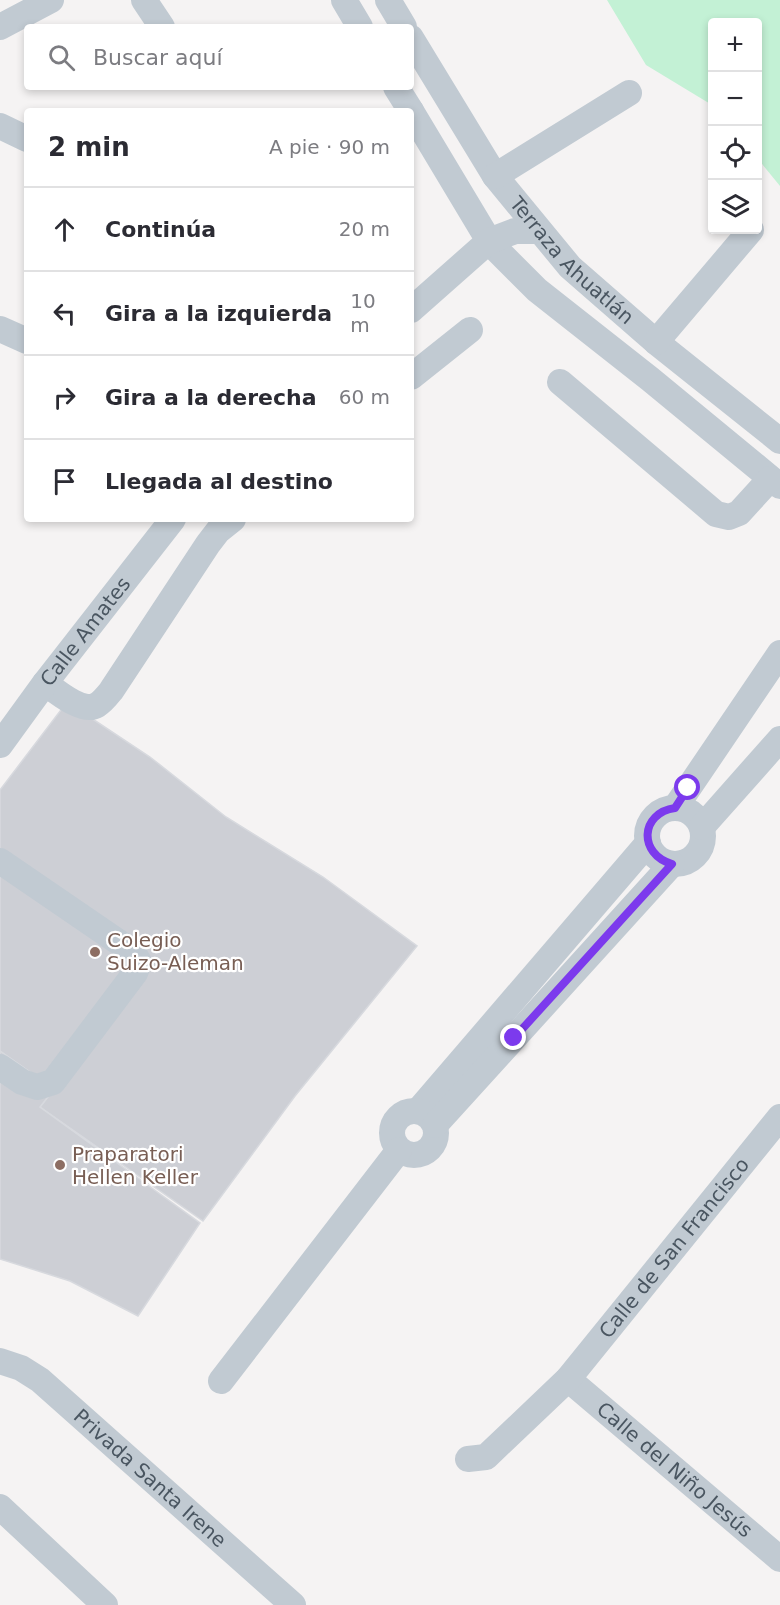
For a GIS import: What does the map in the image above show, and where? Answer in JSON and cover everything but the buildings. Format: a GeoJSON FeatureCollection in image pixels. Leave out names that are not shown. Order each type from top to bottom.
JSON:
{"type":"FeatureCollection","features":[{"type":"Feature","properties":{"kind":"street"},"geometry":{"type":"LineString","coordinates":[[0,27],[51,0]]}},
{"type":"Feature","properties":{"kind":"street"},"geometry":{"type":"LineString","coordinates":[[144,0],[160,24]]}},
{"type":"Feature","properties":{"kind":"street"},"geometry":{"type":"LineString","coordinates":[[344,0],[358,24]]}},
{"type":"Feature","properties":{"kind":"street","name":"Terraza Ahuatlán"},"geometry":{"type":"LineString","coordinates":[[414,43],[495,176],[570,267],[656,342],[780,441]]}},
{"type":"Feature","properties":{"kind":"street","name":"Terraza Ahuatlán"},"geometry":{"type":"LineString","coordinates":[[398,90],[409,108]]}},
{"type":"Feature","properties":{"kind":"street"},"geometry":{"type":"LineString","coordinates":[[495,176],[629,93]]}},
{"type":"Feature","properties":{"kind":"street","name":"Terraza Ahuatlán"},"geometry":{"type":"LineString","coordinates":[[414,116],[489,241],[537,290],[650,379],[775,483]]}},
{"type":"Feature","properties":{"kind":"street"},"geometry":{"type":"LineString","coordinates":[[0,126],[24,138]]}},
{"type":"Feature","properties":{"kind":"street"},"geometry":{"type":"LineString","coordinates":[[414,307],[489,241],[515,231],[539,231]]}},
{"type":"Feature","properties":{"kind":"street"},"geometry":{"type":"LineString","coordinates":[[656,342],[747,234]]}},
{"type":"Feature","properties":{"kind":"street"},"geometry":{"type":"LineString","coordinates":[[537,290],[559,279],[570,267]]}},
{"type":"Feature","properties":{"kind":"street"},"geometry":{"type":"LineString","coordinates":[[0,329],[24,340]]}},
{"type":"Feature","properties":{"kind":"street"},"geometry":{"type":"LineString","coordinates":[[414,375],[470,330]]}},
{"type":"Feature","properties":{"kind":"street"},"geometry":{"type":"LineString","coordinates":[[560,382],[716,514],[729,517],[739,513],[775,483]]}},
{"type":"Feature","properties":{"kind":"street","name":"Calle Amates"},"geometry":{"type":"LineString","coordinates":[[0,745],[45,683],[171,522]]}},
{"type":"Feature","properties":{"kind":"street"},"geometry":{"type":"LineString","coordinates":[[45,683],[69,700],[89,708],[96,706],[111,692],[208,544],[218,531],[229,522]]}},
{"type":"Feature","properties":{"kind":"street"},"geometry":{"type":"LineString","coordinates":[[675,808],[780,653]]}},
{"type":"Feature","properties":{"kind":"street"},"geometry":{"type":"LineString","coordinates":[[702,827],[780,739]]}},
{"type":"Feature","properties":{"kind":"street"},"geometry":{"type":"LineString","coordinates":[[666,809],[684,809],[692,813],[702,827],[704,836],[702,846],[690,860],[681,863],[672,864],[657,857],[648,843],[647,835],[652,819],[666,809]]}},
{"type":"Feature","properties":{"kind":"street"},"geometry":{"type":"LineString","coordinates":[[426,1118],[648,843]]}},
{"type":"Feature","properties":{"kind":"street"},"geometry":{"type":"LineString","coordinates":[[0,861],[133,952],[139,962],[135,973],[53,1082],[37,1087],[22,1082],[0,1067]]}},
{"type":"Feature","properties":{"kind":"street"},"geometry":{"type":"LineString","coordinates":[[426,1118],[672,864]]}},
{"type":"Feature","properties":{"kind":"street"},"geometry":{"type":"LineString","coordinates":[[221,1381],[399,1150],[392,1138],[394,1124],[398,1118],[411,1112],[426,1118]]}},
{"type":"Feature","properties":{"kind":"street","name":"Calle de San Francisco"},"geometry":{"type":"LineString","coordinates":[[468,1459],[486,1457],[568,1379],[780,1117]]}},
{"type":"Feature","properties":{"kind":"street","name":"Privada Santa Irene"},"geometry":{"type":"LineString","coordinates":[[0,1361],[21,1368],[40,1380],[293,1605]]}},
{"type":"Feature","properties":{"kind":"street","name":"Calle del Niño Jesús"},"geometry":{"type":"LineString","coordinates":[[568,1379],[778,1553]]}},
{"type":"Feature","properties":{"kind":"street"},"geometry":{"type":"LineString","coordinates":[[0,1507],[105,1605]]}},
{"type":"Feature","properties":{"kind":"green space"},"geometry":{"type":"Polygon","coordinates":[[[607,0],[780,0],[780,186],[762,164],[762,18],[708,18],[708,103],[646,65],[607,0]]]}},
{"type":"Feature","properties":{"kind":"place","name":"Colegio Suizo-Aleman"},"geometry":{"type":"Point","coordinates":[95,952]}},
{"type":"Feature","properties":{"kind":"place","name":"Praparatori Hellen Keller"},"geometry":{"type":"Point","coordinates":[60,1165]}},
{"type":"Feature","properties":{"kind":"route"},"geometry":{"type":"LineString","coordinates":[[514,1038],[672,864],[657,857],[648,843],[647,835],[652,819],[666,809],[675,808],[688,788]]}}]}
